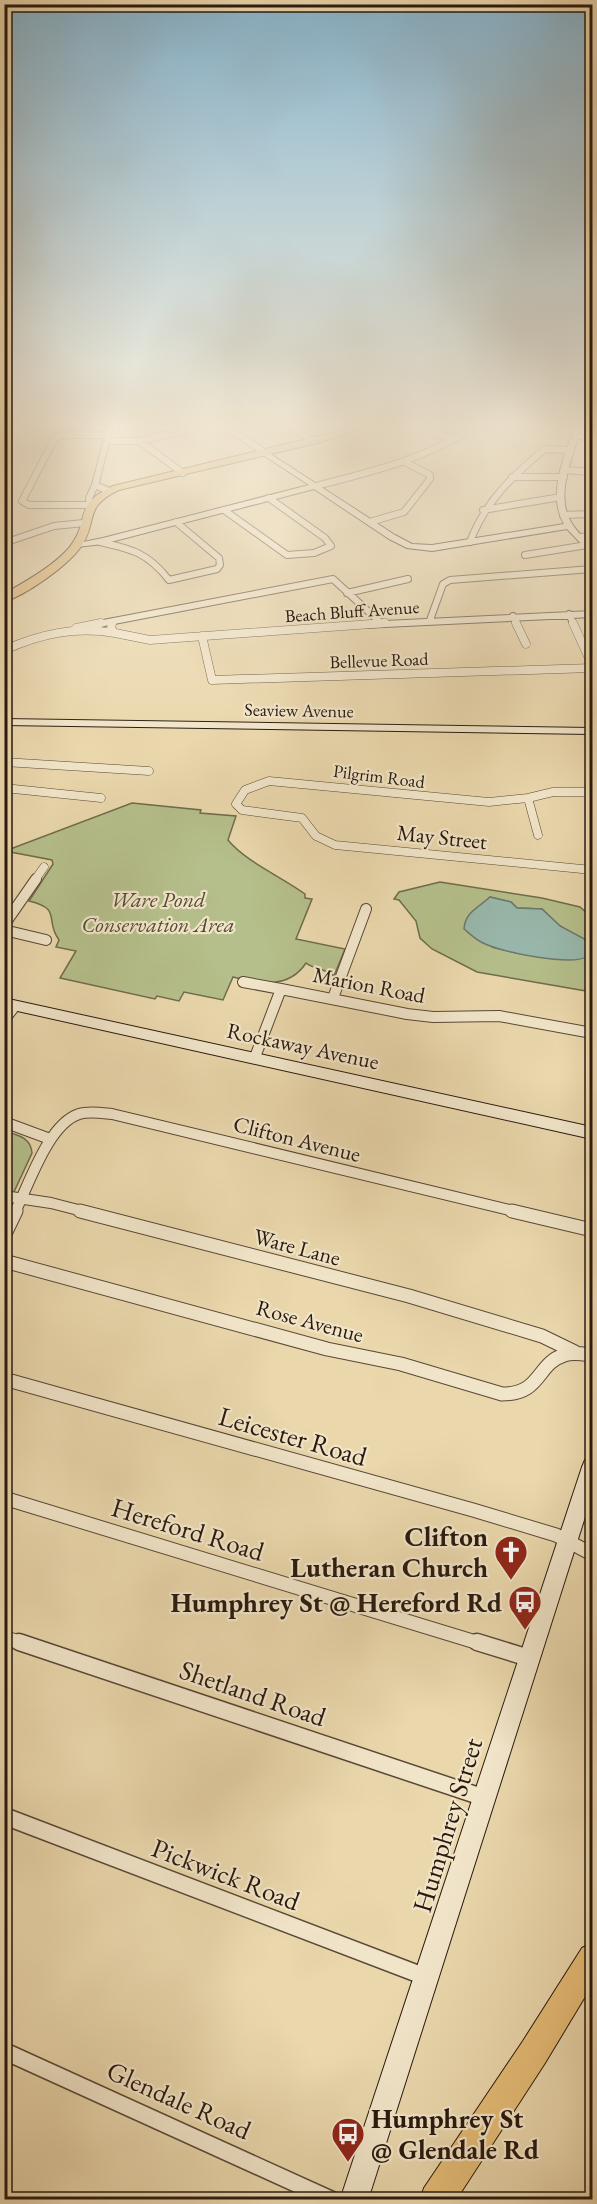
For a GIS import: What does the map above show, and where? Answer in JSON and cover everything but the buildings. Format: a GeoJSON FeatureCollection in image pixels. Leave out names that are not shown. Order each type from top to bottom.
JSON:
{"type":"FeatureCollection","features":[{"type":"Feature","properties":{"kind":"main road"},"geometry":{"type":"LineString","coordinates":[[4,599],[44,573],[77,544],[81,531]]}},
{"type":"Feature","properties":{"kind":"main road"},"geometry":{"type":"LineString","coordinates":[[436,2199],[534,2052],[592,1958]]}},
{"type":"Feature","properties":{"kind":"street"},"geometry":{"type":"LineString","coordinates":[[4,543],[40,531]]}},
{"type":"Feature","properties":{"kind":"street"},"geometry":{"type":"LineString","coordinates":[[77,544],[100,542],[142,531]]}},
{"type":"Feature","properties":{"kind":"street"},"geometry":{"type":"LineString","coordinates":[[100,542],[145,554],[170,580],[218,569],[219,558],[187,531]]}},
{"type":"Feature","properties":{"kind":"street"},"geometry":{"type":"LineString","coordinates":[[254,531],[287,555],[303,555],[323,551],[331,546],[329,541],[315,531]]}},
{"type":"Feature","properties":{"kind":"street"},"geometry":{"type":"LineString","coordinates":[[383,531],[403,544],[432,548],[539,531]]}},
{"type":"Feature","properties":{"kind":"street"},"geometry":{"type":"LineString","coordinates":[[470,542],[475,531]]}},
{"type":"Feature","properties":{"kind":"street"},"geometry":{"type":"LineString","coordinates":[[574,531],[590,548]]}},
{"type":"Feature","properties":{"kind":"street"},"geometry":{"type":"LineString","coordinates":[[580,537],[592,536]]}},
{"type":"Feature","properties":{"kind":"street"},"geometry":{"type":"LineString","coordinates":[[525,555],[590,548]]}},
{"type":"Feature","properties":{"kind":"street"},"geometry":{"type":"LineString","coordinates":[[430,620],[443,584],[450,580],[592,569]]}},
{"type":"Feature","properties":{"kind":"street"},"geometry":{"type":"LineString","coordinates":[[76,628],[333,579],[382,624]]}},
{"type":"Feature","properties":{"kind":"street"},"geometry":{"type":"LineString","coordinates":[[347,592],[408,579]]}},
{"type":"Feature","properties":{"kind":"street"},"geometry":{"type":"LineString","coordinates":[[569,614],[592,667]]}},
{"type":"Feature","properties":{"kind":"street","name":"Beach Bluff Avenue"},"geometry":{"type":"LineString","coordinates":[[4,650],[34,637],[76,628],[115,633],[142,640],[430,620],[592,614]]}},
{"type":"Feature","properties":{"kind":"street"},"geometry":{"type":"LineString","coordinates":[[513,616],[526,644]]}},
{"type":"Feature","properties":{"kind":"street"},"geometry":{"type":"LineString","coordinates":[[113,621],[111,629],[115,633]]}},
{"type":"Feature","properties":{"kind":"street","name":"Bellevue Road"},"geometry":{"type":"LineString","coordinates":[[202,636],[212,680],[592,667]]}},
{"type":"Feature","properties":{"kind":"street","name":"Seaview Avenue"},"geometry":{"type":"LineString","coordinates":[[4,722],[592,731]]}},
{"type":"Feature","properties":{"kind":"street"},"geometry":{"type":"LineString","coordinates":[[4,762],[149,771]]}},
{"type":"Feature","properties":{"kind":"street","name":"Pilgrim Road"},"geometry":{"type":"LineString","coordinates":[[298,817],[242,810],[237,807],[237,800],[252,786],[269,781],[455,801],[489,802],[528,798],[553,792],[592,792]]}},
{"type":"Feature","properties":{"kind":"street"},"geometry":{"type":"LineString","coordinates":[[4,788],[101,798]]}},
{"type":"Feature","properties":{"kind":"street"},"geometry":{"type":"LineString","coordinates":[[528,798],[538,835]]}},
{"type":"Feature","properties":{"kind":"street","name":"May Street"},"geometry":{"type":"LineString","coordinates":[[298,817],[316,836],[335,845],[592,870]]}},
{"type":"Feature","properties":{"kind":"street"},"geometry":{"type":"LineString","coordinates":[[4,925],[44,867]]}},
{"type":"Feature","properties":{"kind":"street"},"geometry":{"type":"LineString","coordinates":[[333,998],[366,909]]}},
{"type":"Feature","properties":{"kind":"street"},"geometry":{"type":"LineString","coordinates":[[4,930],[46,940]]}},
{"type":"Feature","properties":{"kind":"street"},"geometry":{"type":"LineString","coordinates":[[243,982],[281,989]]}},
{"type":"Feature","properties":{"kind":"street","name":"Marion Road"},"geometry":{"type":"LineString","coordinates":[[255,1057],[281,989],[421,1016],[499,1016],[592,1033]]}},
{"type":"Feature","properties":{"kind":"street"},"geometry":{"type":"LineString","coordinates":[[4,1020],[10,1004]]}},
{"type":"Feature","properties":{"kind":"street","name":"Rockaway Avenue"},"geometry":{"type":"LineString","coordinates":[[10,1004],[592,1133]]}},
{"type":"Feature","properties":{"kind":"street","name":"Clifton Avenue"},"geometry":{"type":"LineString","coordinates":[[50,1139],[60,1126],[80,1112],[112,1114],[592,1230]]}},
{"type":"Feature","properties":{"kind":"street"},"geometry":{"type":"LineString","coordinates":[[4,1122],[50,1139],[24,1199],[4,1236]]}},
{"type":"Feature","properties":{"kind":"street","name":"Ware Lane"},"geometry":{"type":"LineString","coordinates":[[4,1196],[51,1203],[409,1296],[542,1336],[575,1352]]}},
{"type":"Feature","properties":{"kind":"street","name":"Rose Avenue"},"geometry":{"type":"LineString","coordinates":[[4,1261],[327,1349],[401,1364],[502,1394],[519,1393],[533,1383],[542,1371],[561,1354],[575,1352]]}},
{"type":"Feature","properties":{"kind":"street"},"geometry":{"type":"LineString","coordinates":[[575,1352],[592,1355]]}},
{"type":"Feature","properties":{"kind":"street","name":"Leicester Road"},"geometry":{"type":"LineString","coordinates":[[4,1379],[473,1510],[568,1540],[592,1554]]}},
{"type":"Feature","properties":{"kind":"street","name":"Humphrey Street"},"geometry":{"type":"LineString","coordinates":[[354,2199],[429,1979],[529,1658],[592,1467]]}},
{"type":"Feature","properties":{"kind":"street","name":"Hereford Road"},"geometry":{"type":"LineString","coordinates":[[4,1498],[529,1658]]}},
{"type":"Feature","properties":{"kind":"street","name":"Shetland Road"},"geometry":{"type":"LineString","coordinates":[[4,1637],[485,1798]]}},
{"type":"Feature","properties":{"kind":"street","name":"Pickwick Road"},"geometry":{"type":"LineString","coordinates":[[4,1816],[429,1979]]}},
{"type":"Feature","properties":{"kind":"street","name":"Glendale Road"},"geometry":{"type":"LineString","coordinates":[[4,2050],[332,2199]]}},
{"type":"Feature","properties":{"kind":"green space","name":"Ware Pond Conservation Area"},"geometry":{"type":"Polygon","coordinates":[[[132,803],[236,816],[228,840],[244,855],[305,894],[305,898],[312,899],[296,939],[345,949],[334,976],[306,963],[299,971],[283,981],[263,983],[233,977],[223,1000],[184,992],[179,1001],[157,996],[155,999],[60,978],[76,951],[56,947],[59,940],[49,912],[39,904],[29,901],[53,864],[52,860],[5,851],[132,803]]]}},
{"type":"Feature","properties":{"kind":"green space"},"geometry":{"type":"Polygon","coordinates":[[[440,882],[542,898],[580,907],[589,915],[592,924],[592,945],[592,992],[477,972],[432,949],[420,938],[416,921],[399,900],[394,899],[399,892],[440,882]],[[490,897],[482,904],[492,947],[540,957],[588,956],[592,945],[560,926],[542,909],[517,908],[511,902],[490,897]]]}},
{"type":"Feature","properties":{"kind":"green space"},"geometry":{"type":"Polygon","coordinates":[[[4,1131],[26,1140],[32,1153],[13,1194],[5,1193],[4,1131]]]}},
{"type":"Feature","properties":{"kind":"water"},"geometry":{"type":"Polygon","coordinates":[[[490,897],[511,902],[517,908],[542,909],[560,926],[590,942],[591,949],[588,956],[568,960],[537,957],[492,947],[478,940],[464,929],[465,923],[473,911],[490,897]]]}},
{"type":"Feature","properties":{"kind":"place","name":"Clifton Lutheran Church"},"geometry":{"type":"Point","coordinates":[511,1581]}},
{"type":"Feature","properties":{"kind":"place","name":"Humphrey St @ Hereford Rd"},"geometry":{"type":"Point","coordinates":[525,1631]}},
{"type":"Feature","properties":{"kind":"place","name":"Humphrey St @ Glendale Rd"},"geometry":{"type":"Point","coordinates":[348,2163]}}]}
